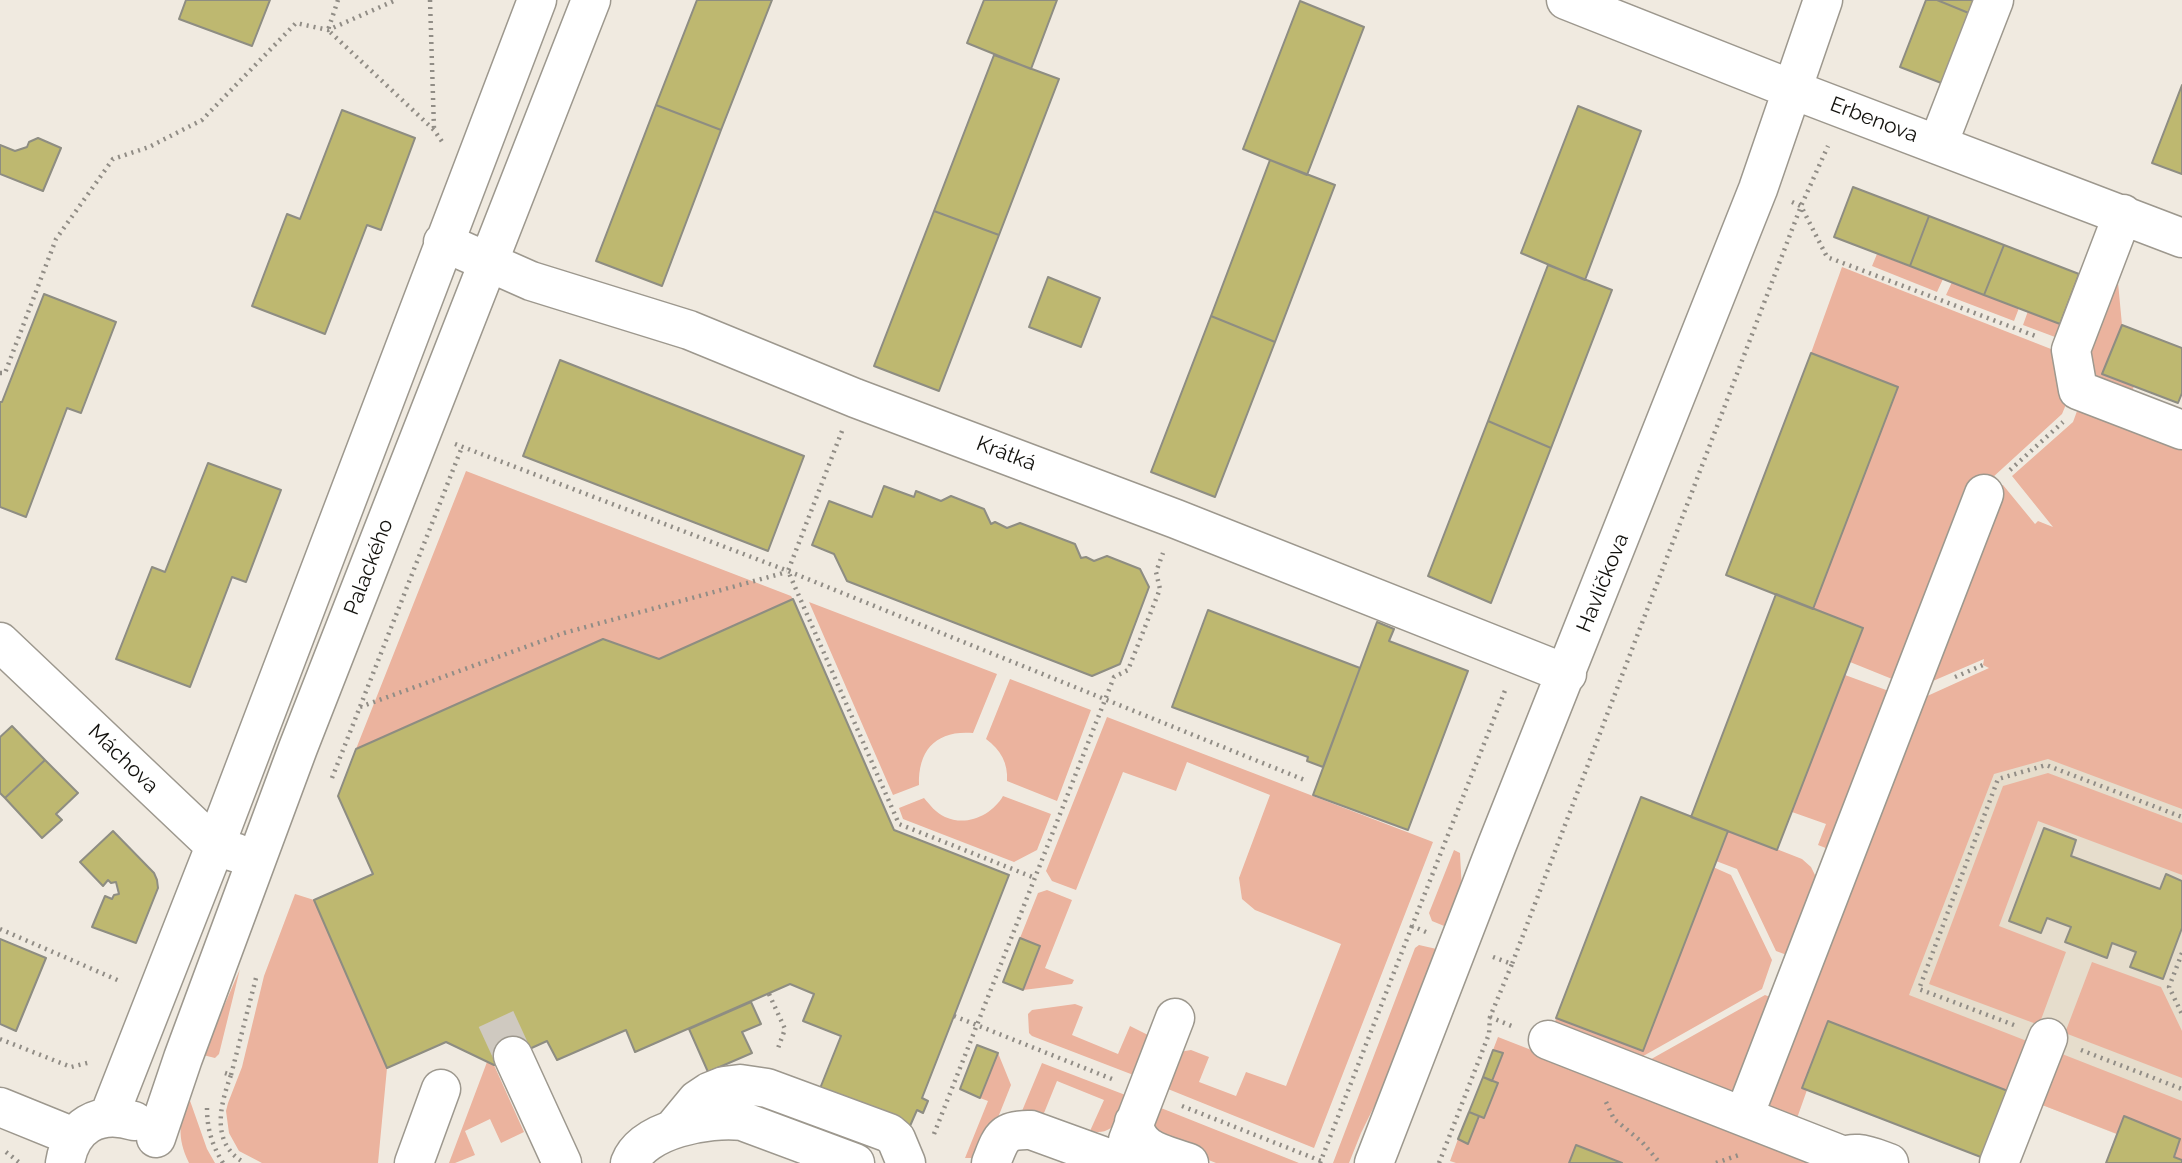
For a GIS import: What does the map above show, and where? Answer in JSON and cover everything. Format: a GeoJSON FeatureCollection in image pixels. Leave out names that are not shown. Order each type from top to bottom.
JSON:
{"type":"FeatureCollection","features":[{"type":"Feature","properties":{"kind":"street","name":"Palackého"},"geometry":{"type":"LineString","coordinates":[[109,1116],[215,846],[537,0]]}},
{"type":"Feature","properties":{"kind":"street","name":"Palackého"},"geometry":{"type":"LineString","coordinates":[[160,1151],[257,859],[591,0]]}},
{"type":"Feature","properties":{"kind":"street","name":"Erbenova"},"geometry":{"type":"LineString","coordinates":[[1566,0],[2182,238]]}},
{"type":"Feature","properties":{"kind":"street","name":"Havlíčkova"},"geometry":{"type":"LineString","coordinates":[[1374,1163],[1497,845],[1758,189],[1823,0]]}},
{"type":"Feature","properties":{"kind":"street"},"geometry":{"type":"LineString","coordinates":[[1938,144],[1994,0]]}},
{"type":"Feature","properties":{"kind":"street"},"geometry":{"type":"LineString","coordinates":[[2123,214],[2071,350],[2078,390],[2182,430]]}},
{"type":"Feature","properties":{"kind":"street","name":"Krátká"},"geometry":{"type":"LineString","coordinates":[[443,242],[531,281],[689,330],[855,398],[1177,519],[1567,674]]}},
{"type":"Feature","properties":{"kind":"street"},"geometry":{"type":"LineString","coordinates":[[1744,1116],[1984,494]]}},
{"type":"Feature","properties":{"kind":"street","name":"Máchova"},"geometry":{"type":"LineString","coordinates":[[0,642],[215,846],[257,859]]}},
{"type":"Feature","properties":{"kind":"street"},"geometry":{"type":"LineString","coordinates":[[1118,1150],[1175,1018]]}},
{"type":"Feature","properties":{"kind":"street"},"geometry":{"type":"LineString","coordinates":[[1999,1163],[2048,1038]]}},
{"type":"Feature","properties":{"kind":"street"},"geometry":{"type":"LineString","coordinates":[[1548,1040],[1744,1116],[1840,1159],[1864,1154],[1889,1163]]}},
{"type":"Feature","properties":{"kind":"street"},"geometry":{"type":"LineString","coordinates":[[513,1056],[562,1163]]}},
{"type":"Feature","properties":{"kind":"street"},"geometry":{"type":"LineString","coordinates":[[662,1142],[697,1100],[724,1086],[740,1084],[767,1088],[889,1133],[918,1154]]}},
{"type":"Feature","properties":{"kind":"street"},"geometry":{"type":"LineString","coordinates":[[414,1163],[441,1090]]}},
{"type":"Feature","properties":{"kind":"street"},"geometry":{"type":"LineString","coordinates":[[0,1107],[69,1150],[83,1127],[109,1116],[135,1121],[147,1128],[160,1151]]}},
{"type":"Feature","properties":{"kind":"street"},"geometry":{"type":"LineString","coordinates":[[629,1163],[638,1147],[662,1142],[713,1121],[741,1121],[855,1163]]}},
{"type":"Feature","properties":{"kind":"street"},"geometry":{"type":"LineString","coordinates":[[991,1163],[999,1142],[1011,1130],[1031,1130],[1118,1150]]}},
{"type":"Feature","properties":{"kind":"street"},"geometry":{"type":"LineString","coordinates":[[1118,1150],[1135,1132],[1143,1144],[1189,1163]]}},
{"type":"Feature","properties":{"kind":"path"},"geometry":{"type":"LineString","coordinates":[[328,30],[338,0]]}},
{"type":"Feature","properties":{"kind":"path"},"geometry":{"type":"LineString","coordinates":[[328,30],[396,0]]}},
{"type":"Feature","properties":{"kind":"path"},"geometry":{"type":"LineString","coordinates":[[429,0],[434,130]]}},
{"type":"Feature","properties":{"kind":"path"},"geometry":{"type":"LineString","coordinates":[[0,373],[5,373],[56,239],[113,159],[149,147],[202,120],[296,23],[328,30],[434,130],[468,177]]}},
{"type":"Feature","properties":{"kind":"path"},"geometry":{"type":"LineString","coordinates":[[1439,1163],[1489,1034],[1490,1017],[1801,205],[1828,146]]}},
{"type":"Feature","properties":{"kind":"path"},"geometry":{"type":"LineString","coordinates":[[1758,189],[1801,205],[1827,257],[1844,261],[2071,350]]}},
{"type":"Feature","properties":{"kind":"path"},"geometry":{"type":"LineString","coordinates":[[1984,494],[2067,418],[2078,390]]}},
{"type":"Feature","properties":{"kind":"path"},"geometry":{"type":"LineString","coordinates":[[855,398],[788,571],[899,824],[1035,878]]}},
{"type":"Feature","properties":{"kind":"path"},"geometry":{"type":"LineString","coordinates":[[422,431],[788,571],[1307,781]]}},
{"type":"Feature","properties":{"kind":"path"},"geometry":{"type":"LineString","coordinates":[[332,778],[463,447]]}},
{"type":"Feature","properties":{"kind":"path"},"geometry":{"type":"LineString","coordinates":[[918,1154],[977,1026],[1114,677],[1128,670],[1160,589],[1156,572],[1177,519]]}},
{"type":"Feature","properties":{"kind":"path"},"geometry":{"type":"LineString","coordinates":[[360,707],[564,634],[788,571]]}},
{"type":"Feature","properties":{"kind":"path"},"geometry":{"type":"LineString","coordinates":[[1172,1102],[1320,1162],[1519,655]]}},
{"type":"Feature","properties":{"kind":"path"},"geometry":{"type":"LineString","coordinates":[[2182,817],[2046,765],[1998,779],[1919,989],[2182,1089]]}},
{"type":"Feature","properties":{"kind":"path"},"geometry":{"type":"LineString","coordinates":[[1412,926],[1434,935]]}},
{"type":"Feature","properties":{"kind":"path"},"geometry":{"type":"LineString","coordinates":[[0,929],[121,980],[138,1040]]}},
{"type":"Feature","properties":{"kind":"path"},"geometry":{"type":"LineString","coordinates":[[2182,953],[2169,987],[2182,1014]]}},
{"type":"Feature","properties":{"kind":"path"},"geometry":{"type":"LineString","coordinates":[[1486,955],[1512,964]]}},
{"type":"Feature","properties":{"kind":"path"},"geometry":{"type":"LineString","coordinates":[[245,1163],[238,1161],[225,1139],[219,1119],[257,975]]}},
{"type":"Feature","properties":{"kind":"path"},"geometry":{"type":"LineString","coordinates":[[769,994],[785,1029],[776,1054]]}},
{"type":"Feature","properties":{"kind":"path"},"geometry":{"type":"LineString","coordinates":[[954,1016],[1120,1082]]}},
{"type":"Feature","properties":{"kind":"path"},"geometry":{"type":"LineString","coordinates":[[225,1073],[231,1075]]}},
{"type":"Feature","properties":{"kind":"path"},"geometry":{"type":"LineString","coordinates":[[1604,1098],[1614,1119],[1642,1142],[1660,1163]]}},
{"type":"Feature","properties":{"kind":"shaded area"},"geometry":{"type":"Polygon","coordinates":[[[1877,254],[1943,279],[1937,292],[1872,266],[1877,254]]]}},
{"type":"Feature","properties":{"kind":"shaded area"},"geometry":{"type":"Polygon","coordinates":[[[2096,254],[2063,340],[2023,325],[2028,311],[2060,323],[2079,274],[2096,254]]]}},
{"type":"Feature","properties":{"kind":"shaded area"},"geometry":{"type":"Polygon","coordinates":[[[2116,261],[2122,325],[2102,374],[2134,386],[2130,398],[2093,384],[2084,347],[2116,261]]]}},
{"type":"Feature","properties":{"kind":"shaded area"},"geometry":{"type":"Polygon","coordinates":[[[1842,267],[2051,349],[2060,355],[2072,390],[2062,414],[1980,489],[1975,491],[1965,487],[1941,550],[1951,555],[1902,683],[1850,662],[1863,627],[1813,609],[1898,387],[1811,353],[1842,267]]]}},
{"type":"Feature","properties":{"kind":"shaded area"},"geometry":{"type":"Polygon","coordinates":[[[1952,282],[2019,308],[2014,321],[1946,295],[1952,282]]]}},
{"type":"Feature","properties":{"kind":"shaded area"},"geometry":{"type":"Polygon","coordinates":[[[2080,403],[2182,442],[2182,809],[2048,759],[1994,774],[1909,995],[2032,1043],[2013,1093],[1828,1022],[1802,1088],[1807,1090],[1796,1121],[1774,1110],[1768,1103],[1914,702],[1989,668],[1983,665],[1984,659],[1919,687],[1996,491],[2003,485],[2035,524],[2038,521],[2053,527],[2012,476],[2073,422],[2080,403]]]}},
{"type":"Feature","properties":{"kind":"shaded area"},"geometry":{"type":"Polygon","coordinates":[[[466,471],[793,599],[659,659],[603,639],[356,749],[466,471]]]}},
{"type":"Feature","properties":{"kind":"shaded area"},"geometry":{"type":"Polygon","coordinates":[[[809,602],[997,674],[973,733],[949,735],[932,744],[922,761],[919,785],[893,795],[809,602]]]}},
{"type":"Feature","properties":{"kind":"shaded area"},"geometry":{"type":"Polygon","coordinates":[[[1845,675],[1897,694],[1836,852],[1818,845],[1826,824],[1792,812],[1845,675]]]}},
{"type":"Feature","properties":{"kind":"shaded area"},"geometry":{"type":"Polygon","coordinates":[[[1010,679],[1091,710],[1057,801],[1007,781],[1002,757],[986,739],[1010,679]]]}},
{"type":"Feature","properties":{"kind":"shaded area"},"geometry":{"type":"Polygon","coordinates":[[[1953,696],[2182,785],[2182,1163],[2106,1163],[2116,1134],[1828,1021],[1953,696]]]}},
{"type":"Feature","properties":{"kind":"shaded area"},"geometry":{"type":"Polygon","coordinates":[[[1107,717],[1433,842],[1314,1148],[1163,1087],[1179,1052],[1191,1050],[1209,1057],[1199,1082],[1236,1096],[1246,1072],[1286,1086],[1341,944],[1255,910],[1242,899],[1239,878],[1270,795],[1187,762],[1176,791],[1123,772],[1076,890],[1052,881],[1046,871],[1107,717]]]}},
{"type":"Feature","properties":{"kind":"shaded area"},"geometry":{"type":"Polygon","coordinates":[[[2048,773],[2182,823],[2182,875],[2038,821],[1999,926],[2066,952],[2039,1025],[1929,984],[2003,786],[2048,773]]]}},
{"type":"Feature","properties":{"kind":"shaded area"},"geometry":{"type":"Polygon","coordinates":[[[1003,796],[1051,814],[1037,850],[1014,862],[903,819],[899,808],[924,798],[945,817],[962,821],[986,814],[1003,796]]]}},
{"type":"Feature","properties":{"kind":"shaded area"},"geometry":{"type":"Polygon","coordinates":[[[1728,830],[1802,859],[1811,867],[1817,879],[1795,958],[1776,951],[1737,869],[1716,861],[1728,830]]]}},
{"type":"Feature","properties":{"kind":"shaded area"},"geometry":{"type":"Polygon","coordinates":[[[1454,850],[1460,853],[1462,892],[1449,928],[1432,921],[1429,913],[1454,850]]]}},
{"type":"Feature","properties":{"kind":"shaded area"},"geometry":{"type":"Polygon","coordinates":[[[1713,867],[1731,875],[1772,960],[1762,989],[1638,1059],[1554,1026],[1556,1018],[1643,1051],[1713,867]]]}},
{"type":"Feature","properties":{"kind":"shaded area"},"geometry":{"type":"Polygon","coordinates":[[[1047,890],[1072,900],[1045,968],[1074,980],[1072,984],[1023,990],[1040,947],[1020,938],[1038,893],[1047,890]]]}},
{"type":"Feature","properties":{"kind":"shaded area"},"geometry":{"type":"Polygon","coordinates":[[[295,894],[314,900],[387,1068],[378,1163],[262,1163],[239,1151],[229,1133],[226,1111],[228,1103],[242,1067],[264,976],[295,894]]]}},
{"type":"Feature","properties":{"kind":"shaded area"},"geometry":{"type":"Polygon","coordinates":[[[1419,945],[1441,950],[1405,1044],[1349,1163],[1333,1163],[1415,948],[1419,945]]]}},
{"type":"Feature","properties":{"kind":"shaded area"},"geometry":{"type":"Polygon","coordinates":[[[2092,962],[2161,987],[2182,1031],[2182,1078],[2065,1033],[2092,962]]]}},
{"type":"Feature","properties":{"kind":"shaded area"},"geometry":{"type":"Polygon","coordinates":[[[240,969],[219,1054],[215,1058],[203,1055],[240,969]]]}},
{"type":"Feature","properties":{"kind":"shaded area"},"geometry":{"type":"Polygon","coordinates":[[[1765,995],[1770,997],[1741,1099],[1646,1062],[1765,995]]]}},
{"type":"Feature","properties":{"kind":"shaded area"},"geometry":{"type":"Polygon","coordinates":[[[1075,1004],[1083,1007],[1072,1035],[1118,1054],[1130,1026],[1148,1035],[1136,1076],[1029,1033],[1028,1014],[1032,1010],[1075,1004]]]}},
{"type":"Feature","properties":{"kind":"shaded area"},"geometry":{"type":"Polygon","coordinates":[[[1498,1037],[1821,1163],[1622,1163],[1576,1145],[1569,1163],[1450,1161],[1458,1139],[1468,1143],[1479,1116],[1484,1118],[1498,1084],[1492,1081],[1503,1054],[1493,1050],[1498,1037]]]}},
{"type":"Feature","properties":{"kind":"shaded area"},"geometry":{"type":"Polygon","coordinates":[[[2057,1052],[2182,1101],[2182,1160],[2174,1157],[2180,1139],[2124,1117],[2117,1134],[2037,1103],[2057,1052]]]}},
{"type":"Feature","properties":{"kind":"shaded area"},"geometry":{"type":"Polygon","coordinates":[[[998,1053],[1011,1085],[997,1120],[975,1158],[965,1158],[988,1101],[980,1098],[998,1053]]]}},
{"type":"Feature","properties":{"kind":"shaded area"},"geometry":{"type":"Polygon","coordinates":[[[487,1062],[494,1065],[524,1132],[501,1143],[490,1119],[465,1131],[475,1155],[449,1163],[487,1062]]]}},
{"type":"Feature","properties":{"kind":"shaded area"},"geometry":{"type":"Polygon","coordinates":[[[1042,1063],[1128,1096],[1116,1123],[1106,1131],[1090,1131],[1104,1100],[1057,1081],[1044,1113],[1022,1111],[1042,1063]]]}},
{"type":"Feature","properties":{"kind":"shaded area"},"geometry":{"type":"Polygon","coordinates":[[[188,1095],[207,1149],[215,1163],[189,1163],[185,1153],[181,1129],[188,1095]]]}},
{"type":"Feature","properties":{"kind":"shaded area"},"geometry":{"type":"Polygon","coordinates":[[[1156,1106],[1299,1163],[1216,1163],[1164,1142],[1151,1129],[1156,1106]]]}},
{"type":"Feature","properties":{"kind":"building"},"geometry":{"type":"Polygon","coordinates":[[[186,0],[270,0],[252,46],[179,19],[186,0]]]}},
{"type":"Feature","properties":{"kind":"building"},"geometry":{"type":"Polygon","coordinates":[[[697,0],[772,0],[721,130],[656,105],[697,0]]]}},
{"type":"Feature","properties":{"kind":"building"},"geometry":{"type":"Polygon","coordinates":[[[984,0],[1057,0],[1031,69],[967,43],[984,0]]]}},
{"type":"Feature","properties":{"kind":"building"},"geometry":{"type":"Polygon","coordinates":[[[1926,0],[1937,0],[1976,16],[1949,86],[1900,67],[1926,0]]]}},
{"type":"Feature","properties":{"kind":"building"},"geometry":{"type":"Polygon","coordinates":[[[1937,0],[1982,0],[1976,16],[1937,0]]]}},
{"type":"Feature","properties":{"kind":"building"},"geometry":{"type":"Polygon","coordinates":[[[1300,1],[1364,27],[1307,175],[1243,149],[1300,1]]]}},
{"type":"Feature","properties":{"kind":"building"},"geometry":{"type":"Polygon","coordinates":[[[994,55],[1059,79],[999,235],[934,211],[994,55]]]}},
{"type":"Feature","properties":{"kind":"building"},"geometry":{"type":"Polygon","coordinates":[[[2182,85],[2182,174],[2152,163],[2182,85]]]}},
{"type":"Feature","properties":{"kind":"building"},"geometry":{"type":"Polygon","coordinates":[[[656,105],[721,130],[662,286],[596,261],[656,105]]]}},
{"type":"Feature","properties":{"kind":"building"},"geometry":{"type":"Polygon","coordinates":[[[1578,106],[1641,131],[1585,280],[1521,253],[1578,106]]]}},
{"type":"Feature","properties":{"kind":"building"},"geometry":{"type":"Polygon","coordinates":[[[342,110],[415,138],[381,230],[367,225],[325,334],[252,306],[287,214],[300,219],[342,110]]]}},
{"type":"Feature","properties":{"kind":"building"},"geometry":{"type":"Polygon","coordinates":[[[38,138],[61,148],[43,191],[0,174],[0,145],[15,151],[27,147],[29,142],[38,138]]]}},
{"type":"Feature","properties":{"kind":"building"},"geometry":{"type":"Polygon","coordinates":[[[1270,160],[1335,185],[1275,342],[1211,316],[1270,160]]]}},
{"type":"Feature","properties":{"kind":"building"},"geometry":{"type":"Polygon","coordinates":[[[1853,187],[1929,216],[1910,266],[1834,237],[1853,187]]]}},
{"type":"Feature","properties":{"kind":"building"},"geometry":{"type":"Polygon","coordinates":[[[934,211],[999,235],[939,391],[874,366],[934,211]]]}},
{"type":"Feature","properties":{"kind":"building"},"geometry":{"type":"Polygon","coordinates":[[[1929,216],[2004,245],[1984,295],[1910,266],[1929,216]]]}},
{"type":"Feature","properties":{"kind":"building"},"geometry":{"type":"Polygon","coordinates":[[[2004,245],[2079,274],[2060,324],[1984,295],[2004,245]]]}},
{"type":"Feature","properties":{"kind":"building"},"geometry":{"type":"Polygon","coordinates":[[[1548,265],[1612,290],[1551,448],[1488,421],[1548,265]]]}},
{"type":"Feature","properties":{"kind":"building"},"geometry":{"type":"Polygon","coordinates":[[[1048,277],[1100,298],[1081,347],[1029,327],[1048,277]]]}},
{"type":"Feature","properties":{"kind":"building"},"geometry":{"type":"Polygon","coordinates":[[[44,294],[116,322],[81,413],[67,408],[26,517],[0,507],[0,402],[44,294]]]}},
{"type":"Feature","properties":{"kind":"building"},"geometry":{"type":"Polygon","coordinates":[[[1211,316],[1275,342],[1215,497],[1151,472],[1211,316]]]}},
{"type":"Feature","properties":{"kind":"building"},"geometry":{"type":"Polygon","coordinates":[[[2122,325],[2182,348],[2182,393],[2178,403],[2102,374],[2122,325]]]}},
{"type":"Feature","properties":{"kind":"building"},"geometry":{"type":"Polygon","coordinates":[[[1811,353],[1898,387],[1813,609],[1726,575],[1811,353]]]}},
{"type":"Feature","properties":{"kind":"building"},"geometry":{"type":"Polygon","coordinates":[[[560,360],[804,456],[768,551],[523,456],[560,360]]]}},
{"type":"Feature","properties":{"kind":"building"},"geometry":{"type":"Polygon","coordinates":[[[1488,421],[1551,448],[1491,603],[1428,576],[1488,421]]]}},
{"type":"Feature","properties":{"kind":"building"},"geometry":{"type":"Polygon","coordinates":[[[208,463],[281,490],[246,582],[232,577],[190,687],[116,659],[152,567],[165,572],[208,463]]]}},
{"type":"Feature","properties":{"kind":"building"},"geometry":{"type":"Polygon","coordinates":[[[884,486],[914,497],[916,491],[941,501],[951,496],[984,509],[991,524],[995,522],[1007,528],[1020,523],[1075,544],[1081,558],[1094,561],[1107,556],[1140,569],[1149,587],[1120,664],[1092,676],[847,581],[834,554],[812,545],[829,501],[872,517],[884,486]]]}},
{"type":"Feature","properties":{"kind":"building"},"geometry":{"type":"Polygon","coordinates":[[[1776,594],[1863,628],[1777,850],[1691,817],[1776,594]]]}},
{"type":"Feature","properties":{"kind":"building"},"geometry":{"type":"Polygon","coordinates":[[[793,599],[894,830],[1009,875],[922,1098],[928,1101],[923,1113],[917,1110],[910,1126],[819,1091],[841,1036],[803,1021],[814,994],[790,984],[635,1052],[626,1030],[557,1060],[547,1041],[494,1065],[446,1042],[387,1068],[314,900],[373,874],[338,796],[356,749],[603,639],[659,659],[793,599]]]}},
{"type":"Feature","properties":{"kind":"building"},"geometry":{"type":"Polygon","coordinates":[[[1208,610],[1360,668],[1323,767],[1307,761],[1308,757],[1172,707],[1208,610]]]}},
{"type":"Feature","properties":{"kind":"building"},"geometry":{"type":"Polygon","coordinates":[[[1377,622],[1394,629],[1389,641],[1468,671],[1408,830],[1313,795],[1377,622]]]}},
{"type":"Feature","properties":{"kind":"building"},"geometry":{"type":"Polygon","coordinates":[[[12,726],[45,760],[5,798],[0,793],[0,737],[12,726]]]}},
{"type":"Feature","properties":{"kind":"building"},"geometry":{"type":"Polygon","coordinates":[[[45,760],[78,793],[56,814],[62,820],[42,838],[5,798],[45,760]]]}},
{"type":"Feature","properties":{"kind":"building"},"geometry":{"type":"Polygon","coordinates":[[[1641,797],[1728,831],[1643,1051],[1556,1018],[1641,797]]]}},
{"type":"Feature","properties":{"kind":"building"},"geometry":{"type":"Polygon","coordinates":[[[2044,828],[2076,840],[2071,856],[2160,889],[2166,874],[2182,881],[2182,928],[2163,979],[2130,967],[2136,952],[2112,943],[2107,958],[2065,942],[2071,927],[2047,918],[2041,933],[2009,921],[2044,828]]]}},
{"type":"Feature","properties":{"kind":"building"},"geometry":{"type":"Polygon","coordinates":[[[113,831],[154,873],[157,880],[158,888],[136,943],[92,927],[105,896],[112,899],[119,894],[116,882],[111,883],[108,880],[103,886],[80,862],[113,831]]]}},
{"type":"Feature","properties":{"kind":"building"},"geometry":{"type":"Polygon","coordinates":[[[1020,938],[1040,946],[1023,990],[1003,982],[1020,938]]]}},
{"type":"Feature","properties":{"kind":"building"},"geometry":{"type":"Polygon","coordinates":[[[0,939],[46,958],[16,1031],[0,1024],[0,939]]]}},
{"type":"Feature","properties":{"kind":"building"},"geometry":{"type":"Polygon","coordinates":[[[751,1002],[761,1024],[742,1032],[752,1053],[708,1072],[689,1029],[751,1002]]]}},
{"type":"Feature","properties":{"kind":"building"},"geometry":{"type":"Polygon","coordinates":[[[1828,1021],[2013,1093],[1986,1159],[1802,1088],[1828,1021]]]}},
{"type":"Feature","properties":{"kind":"building"},"geometry":{"type":"Polygon","coordinates":[[[977,1045],[998,1053],[980,1098],[960,1089],[977,1045]]]}},
{"type":"Feature","properties":{"kind":"building"},"geometry":{"type":"Polygon","coordinates":[[[1493,1050],[1503,1053],[1492,1081],[1483,1077],[1493,1050]]]}},
{"type":"Feature","properties":{"kind":"building"},"geometry":{"type":"Polygon","coordinates":[[[1483,1077],[1498,1083],[1484,1118],[1469,1112],[1483,1077]]]}},
{"type":"Feature","properties":{"kind":"building"},"geometry":{"type":"Polygon","coordinates":[[[1469,1112],[1479,1116],[1468,1144],[1458,1139],[1469,1112]]]}},
{"type":"Feature","properties":{"kind":"building"},"geometry":{"type":"Polygon","coordinates":[[[2124,1116],[2180,1139],[2174,1157],[2182,1160],[2182,1163],[2106,1163],[2124,1116]]]}},
{"type":"Feature","properties":{"kind":"building"},"geometry":{"type":"Polygon","coordinates":[[[1576,1145],[1622,1163],[1569,1163],[1576,1145]]]}},
{"type":"Feature","properties":{"kind":"tunnel"},"geometry":{"type":"LineString","coordinates":[[496,1019],[513,1056]]}}]}
